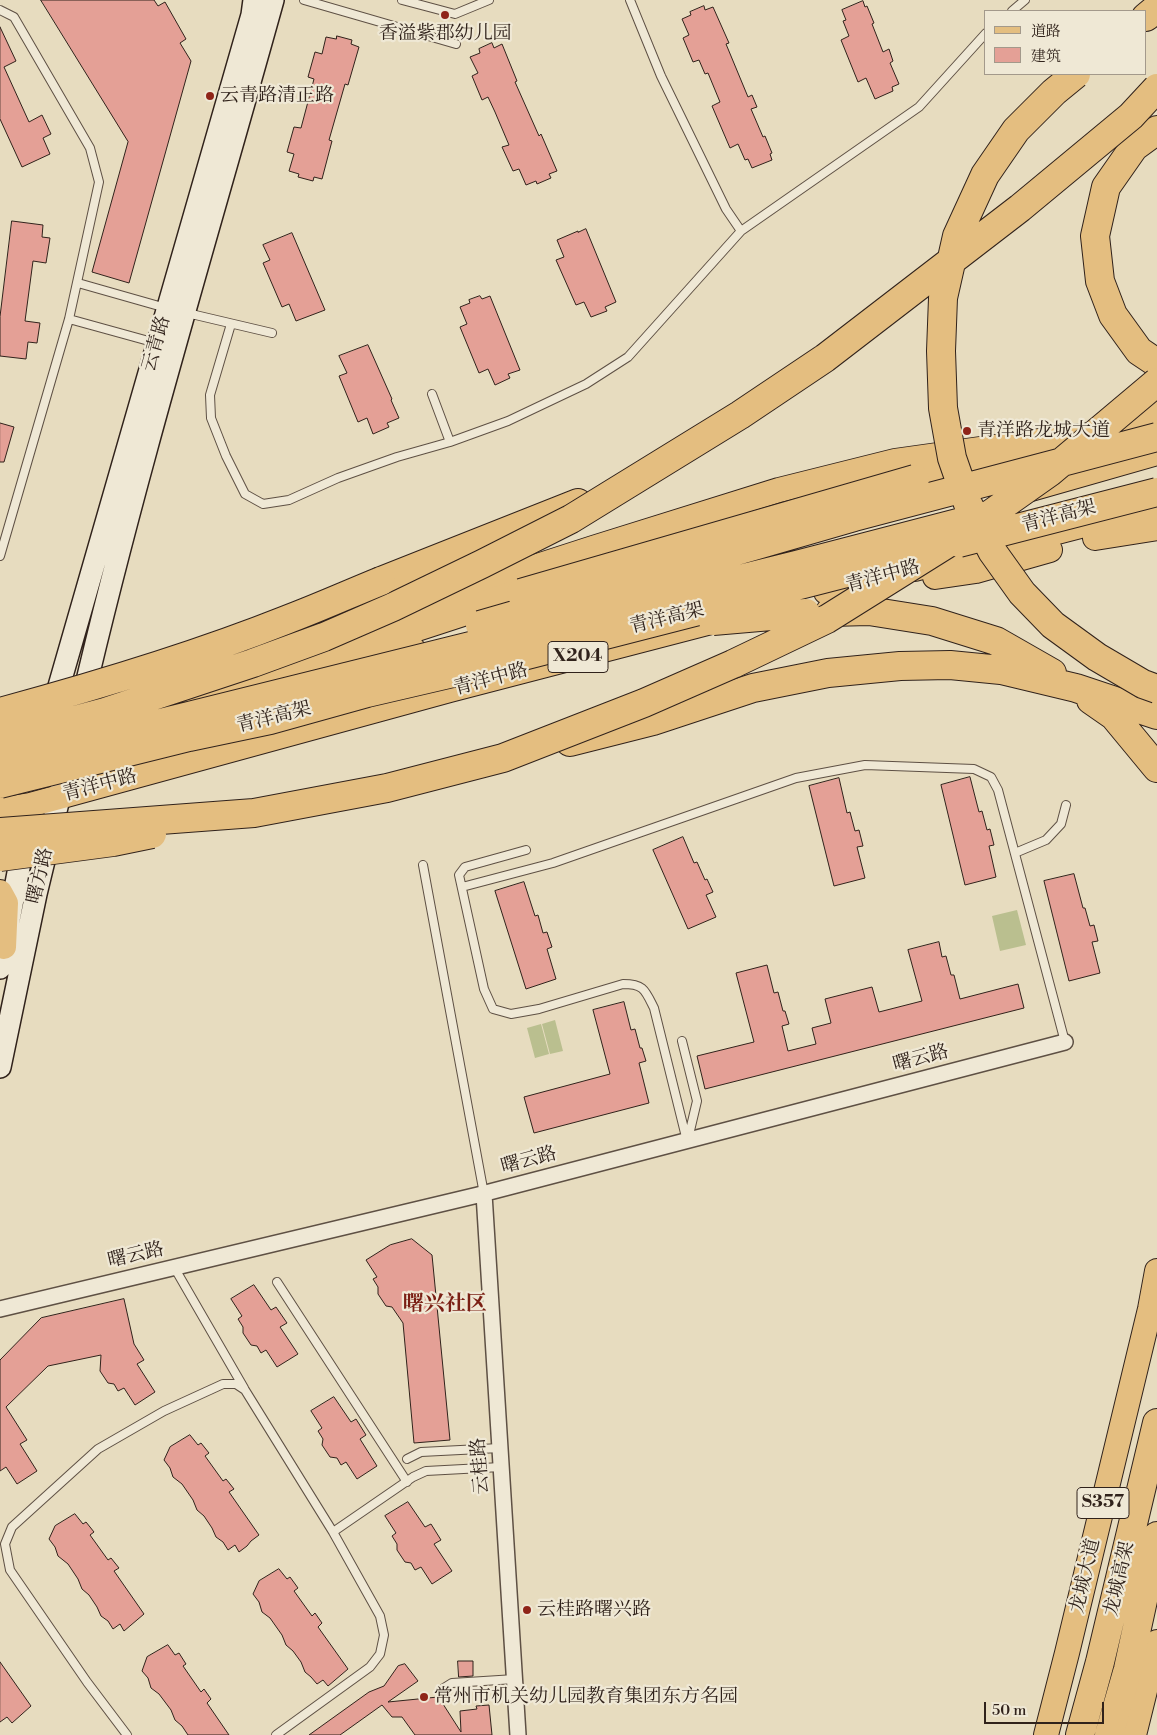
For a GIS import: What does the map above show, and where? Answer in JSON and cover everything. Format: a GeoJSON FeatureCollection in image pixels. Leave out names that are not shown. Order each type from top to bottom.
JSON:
{"type":"FeatureCollection","features":[{"type":"Feature","properties":{"kind":"highway"},"geometry":{"type":"LineString","coordinates":[[1147,16],[1157,8]]}},
{"type":"Feature","properties":{"kind":"highway"},"geometry":{"type":"LineString","coordinates":[[1075,75],[1054,92],[1016,130],[985,175],[957,236],[943,298],[941,351],[943,408],[952,458],[968,504],[992,551],[1022,593],[1053,625],[1097,658],[1143,684],[1157,689]]}},
{"type":"Feature","properties":{"kind":"highway"},"geometry":{"type":"LineString","coordinates":[[0,740],[105,712],[253,663],[324,637],[393,607],[571,519],[740,415],[832,352],[1020,208],[1131,116],[1157,88]]}},
{"type":"Feature","properties":{"kind":"highway"},"geometry":{"type":"LineString","coordinates":[[1157,130],[1134,147],[1106,187],[1095,236],[1100,282],[1113,315],[1139,351],[1157,362]]}},
{"type":"Feature","properties":{"kind":"highway"},"geometry":{"type":"LineString","coordinates":[[503,758],[644,703],[733,664],[827,619],[958,537],[1050,472],[1157,382]]}},
{"type":"Feature","properties":{"kind":"highway"},"geometry":{"type":"LineString","coordinates":[[282,670],[521,593],[915,480],[1154,439]]}},
{"type":"Feature","properties":{"kind":"highway"},"geometry":{"type":"LineString","coordinates":[[156,724],[309,673],[854,517],[1154,439]]}},
{"type":"Feature","properties":{"kind":"highway"},"geometry":{"type":"LineString","coordinates":[[0,712],[74,692],[187,656],[285,621],[547,516],[650,471]]}},
{"type":"Feature","properties":{"kind":"highway","name":"青洋高架"},"geometry":{"type":"LineString","coordinates":[[0,763],[786,568],[1157,472]]}},
{"type":"Feature","properties":{"kind":"highway","name":"青洋高架"},"geometry":{"type":"LineString","coordinates":[[0,784],[189,737],[270,720],[367,693],[496,663],[1157,492]]}},
{"type":"Feature","properties":{"kind":"highway"},"geometry":{"type":"LineString","coordinates":[[496,663],[711,621],[869,610],[932,621],[996,640],[1060,678],[1114,716],[1157,768]]}},
{"type":"Feature","properties":{"kind":"highway"},"geometry":{"type":"LineString","coordinates":[[0,857],[113,842],[387,788],[653,721],[754,688],[828,673],[900,666],[950,665],[1002,670],[1076,688],[1157,716]]}},
{"type":"Feature","properties":{"kind":"highway"},"geometry":{"type":"LineString","coordinates":[[0,832],[254,813]]}},
{"type":"Feature","properties":{"kind":"highway","name":"龙城高架"},"geometry":{"type":"LineString","coordinates":[[1080,1735],[1100,1662],[1157,1423]]}},
{"type":"Feature","properties":{"kind":"highway","name":"龙城高架"},"geometry":{"type":"LineString","coordinates":[[1109,1735],[1128,1669],[1157,1536]]}},
{"type":"Feature","properties":{"kind":"main road"},"geometry":{"type":"LineString","coordinates":[[0,727],[52,713],[83,695],[186,674],[295,642],[779,490],[895,461],[1023,443],[1099,425],[1157,407]]}},
{"type":"Feature","properties":{"kind":"main road"},"geometry":{"type":"LineString","coordinates":[[1023,443],[1154,439]]}},
{"type":"Feature","properties":{"kind":"main road","name":"X204"},"geometry":{"type":"LineString","coordinates":[[0,751],[45,740],[282,670],[483,637],[955,511],[1084,474],[1154,439]]}},
{"type":"Feature","properties":{"kind":"main road"},"geometry":{"type":"LineString","coordinates":[[614,542],[721,544],[896,494],[1084,474]]}},
{"type":"Feature","properties":{"kind":"main road","name":"青洋中路"},"geometry":{"type":"LineString","coordinates":[[0,810],[59,797],[450,690],[1157,506]]}},
{"type":"Feature","properties":{"kind":"main road"},"geometry":{"type":"LineString","coordinates":[[826,592],[976,571],[1095,538],[1157,515]]}},
{"type":"Feature","properties":{"kind":"main road"},"geometry":{"type":"LineString","coordinates":[[1095,538],[1157,528]]}},
{"type":"Feature","properties":{"kind":"main road"},"geometry":{"type":"LineString","coordinates":[[193,697],[295,642]]}},
{"type":"Feature","properties":{"kind":"main road"},"geometry":{"type":"LineString","coordinates":[[0,701],[59,688],[83,695]]}},
{"type":"Feature","properties":{"kind":"main road"},"geometry":{"type":"LineString","coordinates":[[0,816],[30,804]]}},
{"type":"Feature","properties":{"kind":"main road"},"geometry":{"type":"LineString","coordinates":[[0,892],[6,903],[2,958]]}},
{"type":"Feature","properties":{"kind":"main road","name":"龙城大道"},"geometry":{"type":"LineString","coordinates":[[1046,1735],[1070,1644],[1156,1279]]}},
{"type":"Feature","properties":{"kind":"main road"},"geometry":{"type":"LineString","coordinates":[[1134,1735],[1157,1642]]}},
{"type":"Feature","properties":{"kind":"street","name":"云青路"},"geometry":{"type":"LineString","coordinates":[[83,695],[176,311],[252,15],[254,0]]}},
{"type":"Feature","properties":{"kind":"street","name":"云青路"},"geometry":{"type":"LineString","coordinates":[[59,688],[158,344],[176,311],[272,0]]}},
{"type":"Feature","properties":{"kind":"street","name":"曙方路"},"geometry":{"type":"LineString","coordinates":[[2,958],[30,804],[59,688]]}},
{"type":"Feature","properties":{"kind":"street","name":"曙方路"},"geometry":{"type":"LineString","coordinates":[[0,1067],[36,894],[83,695]]}},
{"type":"Feature","properties":{"kind":"street","name":"曙云路"},"geometry":{"type":"LineString","coordinates":[[0,1309],[484,1194],[1066,1042]]}},
{"type":"Feature","properties":{"kind":"street","name":"云桂路"},"geometry":{"type":"LineString","coordinates":[[484,1194],[518,1735]]}},
{"type":"Feature","properties":{"kind":"lane"},"geometry":{"type":"LineString","coordinates":[[304,0],[456,44]]}},
{"type":"Feature","properties":{"kind":"lane"},"geometry":{"type":"LineString","coordinates":[[402,0],[455,14],[489,0]]}},
{"type":"Feature","properties":{"kind":"lane"},"geometry":{"type":"LineString","coordinates":[[630,0],[661,76],[726,209],[741,231]]}},
{"type":"Feature","properties":{"kind":"lane"},"geometry":{"type":"LineString","coordinates":[[1013,10],[1025,0]]}},
{"type":"Feature","properties":{"kind":"lane"},"geometry":{"type":"LineString","coordinates":[[0,10],[14,17],[90,148],[100,182],[69,319],[0,556]]}},
{"type":"Feature","properties":{"kind":"lane"},"geometry":{"type":"LineString","coordinates":[[232,324],[210,395],[211,418],[226,456],[246,494],[263,504],[289,500],[338,478],[508,421],[586,384],[628,357],[741,231],[919,107],[984,35]]}},
{"type":"Feature","properties":{"kind":"lane"},"geometry":{"type":"LineString","coordinates":[[78,283],[176,311],[272,333]]}},
{"type":"Feature","properties":{"kind":"lane"},"geometry":{"type":"LineString","coordinates":[[69,319],[158,344]]}},
{"type":"Feature","properties":{"kind":"lane"},"geometry":{"type":"LineString","coordinates":[[432,394],[450,442]]}},
{"type":"Feature","properties":{"kind":"lane"},"geometry":{"type":"LineString","coordinates":[[462,887],[553,863],[796,778],[865,766],[974,768],[991,777],[998,790],[1066,1042]]}},
{"type":"Feature","properties":{"kind":"lane"},"geometry":{"type":"LineString","coordinates":[[1015,853],[1046,840],[1061,824],[1066,805]]}},
{"type":"Feature","properties":{"kind":"lane"},"geometry":{"type":"LineString","coordinates":[[526,850],[465,867],[459,875],[484,990],[493,1009],[511,1014],[539,1009],[623,984],[636,984],[646,992],[654,1008],[688,1141]]}},
{"type":"Feature","properties":{"kind":"lane"},"geometry":{"type":"LineString","coordinates":[[423,865],[484,1194]]}},
{"type":"Feature","properties":{"kind":"lane"},"geometry":{"type":"LineString","coordinates":[[682,1041],[697,1101],[688,1141]]}},
{"type":"Feature","properties":{"kind":"lane"},"geometry":{"type":"LineString","coordinates":[[174,1267],[245,1390],[334,1532],[380,1616],[384,1635],[380,1654],[370,1667],[276,1735]]}},
{"type":"Feature","properties":{"kind":"lane"},"geometry":{"type":"LineString","coordinates":[[277,1282],[407,1482]]}},
{"type":"Feature","properties":{"kind":"lane"},"geometry":{"type":"LineString","coordinates":[[127,1735],[10,1570],[3,1544],[12,1527],[98,1449],[164,1411],[223,1384],[236,1384],[245,1390]]}},
{"type":"Feature","properties":{"kind":"lane"},"geometry":{"type":"LineString","coordinates":[[408,1459],[421,1452],[500,1448]]}},
{"type":"Feature","properties":{"kind":"lane"},"geometry":{"type":"LineString","coordinates":[[334,1532],[426,1471],[501,1468]]}},
{"type":"Feature","properties":{"kind":"lane"},"geometry":{"type":"LineString","coordinates":[[0,1566],[10,1567]]}},
{"type":"Feature","properties":{"kind":"lane"},"geometry":{"type":"LineString","coordinates":[[444,1698],[444,1688],[452,1683],[515,1680]]}},
{"type":"Feature","properties":{"kind":"green space"},"geometry":{"type":"Polygon","coordinates":[[[1017,910],[1026,945],[1000,951],[992,916],[1017,910]]]}},
{"type":"Feature","properties":{"kind":"green space"},"geometry":{"type":"Polygon","coordinates":[[[555,1020],[563,1051],[550,1054],[542,1024],[555,1020]]]}},
{"type":"Feature","properties":{"kind":"green space"},"geometry":{"type":"Polygon","coordinates":[[[541,1024],[549,1054],[535,1058],[527,1028],[541,1024]]]}},
{"type":"Feature","properties":{"kind":"building"},"geometry":{"type":"Polygon","coordinates":[[[41,0],[154,0],[158,6],[165,2],[186,39],[180,43],[191,61],[129,283],[92,272],[128,142],[41,0]]]}},
{"type":"Feature","properties":{"kind":"building"},"geometry":{"type":"Polygon","coordinates":[[[863,1],[874,23],[872,24],[883,52],[889,49],[893,61],[890,63],[899,84],[892,87],[893,91],[875,99],[866,78],[858,82],[841,40],[849,36],[843,21],[846,20],[842,10],[863,1]]]}},
{"type":"Feature","properties":{"kind":"building"},"geometry":{"type":"Polygon","coordinates":[[[704,6],[705,10],[713,7],[729,43],[726,44],[748,97],[752,95],[757,107],[751,109],[772,153],[770,154],[772,160],[752,168],[748,159],[745,160],[738,144],[730,148],[712,106],[720,102],[708,73],[705,74],[699,60],[693,62],[683,38],[689,35],[682,19],[691,15],[690,12],[704,6]]]}},
{"type":"Feature","properties":{"kind":"building"},"geometry":{"type":"Polygon","coordinates":[[[0,27],[16,61],[4,67],[29,122],[42,115],[51,134],[43,138],[50,154],[22,167],[0,119],[0,27]]]}},
{"type":"Feature","properties":{"kind":"building"},"geometry":{"type":"Polygon","coordinates":[[[337,36],[352,40],[351,44],[359,47],[348,85],[345,84],[329,140],[332,141],[322,179],[314,177],[313,181],[298,177],[299,174],[289,171],[294,154],[287,152],[294,127],[301,128],[314,79],[308,77],[315,52],[322,54],[326,37],[336,39],[337,36]]]}},
{"type":"Feature","properties":{"kind":"building"},"geometry":{"type":"Polygon","coordinates":[[[492,43],[494,48],[502,44],[517,81],[515,82],[557,171],[549,174],[551,178],[537,184],[536,181],[526,185],[519,169],[513,171],[502,147],[509,145],[495,112],[488,97],[482,100],[472,76],[478,73],[470,57],[480,53],[479,49],[492,43]]]}},
{"type":"Feature","properties":{"kind":"building"},"geometry":{"type":"Polygon","coordinates":[[[12,221],[43,225],[42,237],[50,238],[46,263],[33,261],[25,321],[40,323],[37,343],[28,342],[26,359],[0,356],[0,317],[12,221]]]}},
{"type":"Feature","properties":{"kind":"building"},"geometry":{"type":"Polygon","coordinates":[[[586,229],[616,302],[605,307],[607,311],[591,317],[584,302],[576,305],[556,260],[564,257],[557,240],[586,229]]]}},
{"type":"Feature","properties":{"kind":"building"},"geometry":{"type":"Polygon","coordinates":[[[292,233],[325,310],[296,321],[289,304],[282,307],[263,263],[270,260],[263,245],[292,233]]]}},
{"type":"Feature","properties":{"kind":"building"},"geometry":{"type":"Polygon","coordinates":[[[480,296],[482,299],[490,296],[520,370],[508,374],[510,378],[495,385],[488,369],[479,373],[460,327],[467,324],[460,307],[470,303],[469,300],[480,296]]]}},
{"type":"Feature","properties":{"kind":"building"},"geometry":{"type":"Polygon","coordinates":[[[368,345],[399,418],[387,423],[389,427],[373,434],[367,418],[358,422],[339,376],[347,373],[339,356],[368,345]]]}},
{"type":"Feature","properties":{"kind":"building"},"geometry":{"type":"Polygon","coordinates":[[[0,423],[14,427],[4,462],[0,462],[0,423]]]}},
{"type":"Feature","properties":{"kind":"building"},"geometry":{"type":"Polygon","coordinates":[[[970,777],[979,812],[982,811],[987,830],[990,829],[994,845],[989,846],[996,877],[965,885],[941,785],[970,777]]]}},
{"type":"Feature","properties":{"kind":"building"},"geometry":{"type":"Polygon","coordinates":[[[839,778],[847,813],[850,812],[855,831],[859,830],[863,846],[857,847],[865,878],[834,886],[809,786],[839,778]]]}},
{"type":"Feature","properties":{"kind":"building"},"geometry":{"type":"Polygon","coordinates":[[[683,837],[694,863],[697,862],[713,892],[706,895],[716,917],[688,929],[653,850],[683,837]]]}},
{"type":"Feature","properties":{"kind":"building"},"geometry":{"type":"Polygon","coordinates":[[[1074,874],[1090,926],[1094,925],[1098,941],[1092,942],[1100,973],[1069,981],[1044,881],[1074,874]]]}},
{"type":"Feature","properties":{"kind":"building"},"geometry":{"type":"Polygon","coordinates":[[[524,882],[535,916],[538,915],[543,933],[547,932],[552,947],[547,949],[556,979],[526,989],[495,891],[524,882]]]}},
{"type":"Feature","properties":{"kind":"building"},"geometry":{"type":"Polygon","coordinates":[[[939,942],[942,957],[946,956],[951,975],[954,975],[960,999],[1018,984],[1024,1008],[705,1089],[697,1056],[754,1042],[736,973],[767,965],[774,993],[778,992],[789,1024],[782,1026],[788,1051],[816,1044],[812,1028],[831,1023],[825,999],[872,987],[879,1012],[922,1001],[908,950],[939,942]]]}},
{"type":"Feature","properties":{"kind":"building"},"geometry":{"type":"Polygon","coordinates":[[[624,1002],[631,1030],[635,1029],[646,1061],[639,1063],[649,1103],[534,1133],[524,1097],[610,1074],[593,1010],[624,1002]]]}},
{"type":"Feature","properties":{"kind":"building"},"geometry":{"type":"Polygon","coordinates":[[[412,1239],[432,1255],[450,1440],[414,1443],[403,1323],[392,1307],[386,1306],[378,1294],[378,1287],[373,1279],[377,1277],[366,1260],[390,1245],[412,1239]]]}},
{"type":"Feature","properties":{"kind":"building"},"geometry":{"type":"Polygon","coordinates":[[[254,1285],[271,1310],[276,1307],[287,1323],[280,1327],[298,1354],[277,1367],[266,1350],[261,1353],[257,1346],[251,1345],[243,1333],[243,1327],[238,1319],[242,1316],[231,1299],[254,1285]]]}},
{"type":"Feature","properties":{"kind":"building"},"geometry":{"type":"Polygon","coordinates":[[[124,1299],[134,1344],[144,1360],[137,1364],[155,1392],[135,1405],[124,1388],[118,1391],[114,1384],[108,1383],[100,1371],[101,1355],[48,1366],[6,1407],[27,1440],[20,1444],[37,1471],[17,1484],[6,1467],[0,1471],[0,1360],[41,1318],[124,1299]]]}},
{"type":"Feature","properties":{"kind":"building"},"geometry":{"type":"Polygon","coordinates":[[[334,1397],[351,1422],[356,1419],[366,1435],[360,1439],[377,1466],[357,1479],[346,1462],[341,1465],[337,1458],[330,1457],[322,1445],[323,1439],[318,1431],[322,1428],[311,1411],[334,1397]]]}},
{"type":"Feature","properties":{"kind":"building"},"geometry":{"type":"Polygon","coordinates":[[[190,1435],[198,1445],[201,1443],[209,1453],[205,1456],[223,1481],[226,1479],[234,1489],[229,1492],[259,1535],[239,1552],[235,1545],[228,1550],[223,1542],[216,1537],[182,1484],[173,1477],[170,1468],[164,1460],[170,1447],[190,1435]]]}},
{"type":"Feature","properties":{"kind":"building"},"geometry":{"type":"Polygon","coordinates":[[[408,1502],[425,1527],[431,1524],[441,1540],[434,1544],[452,1571],[432,1584],[421,1567],[415,1570],[411,1563],[405,1562],[397,1550],[397,1544],[392,1536],[396,1533],[385,1516],[408,1502]]]}},
{"type":"Feature","properties":{"kind":"building"},"geometry":{"type":"Polygon","coordinates":[[[75,1514],[83,1524],[86,1522],[94,1532],[90,1535],[108,1560],[111,1558],[119,1568],[114,1571],[144,1614],[124,1631],[120,1624],[113,1629],[108,1621],[101,1616],[89,1595],[82,1589],[68,1564],[58,1556],[55,1547],[49,1539],[55,1526],[75,1514]]]}},
{"type":"Feature","properties":{"kind":"building"},"geometry":{"type":"Polygon","coordinates":[[[279,1569],[287,1579],[290,1577],[298,1588],[294,1591],[312,1616],[315,1613],[322,1623],[318,1627],[348,1669],[328,1686],[323,1680],[317,1684],[305,1672],[301,1662],[286,1645],[282,1635],[270,1618],[262,1612],[259,1602],[253,1594],[259,1581],[279,1569]]]}},
{"type":"Feature","properties":{"kind":"building"},"geometry":{"type":"Polygon","coordinates":[[[168,1645],[175,1655],[179,1653],[186,1664],[183,1666],[201,1692],[204,1689],[211,1699],[207,1703],[229,1735],[188,1735],[175,1720],[171,1710],[159,1694],[151,1688],[148,1678],[142,1671],[147,1657],[168,1645]]]}},
{"type":"Feature","properties":{"kind":"building"},"geometry":{"type":"Polygon","coordinates":[[[458,1661],[473,1661],[473,1676],[459,1677],[458,1661]]]}},
{"type":"Feature","properties":{"kind":"building"},"geometry":{"type":"Polygon","coordinates":[[[0,1662],[31,1706],[12,1723],[7,1717],[0,1722],[0,1662]]]}},
{"type":"Feature","properties":{"kind":"building"},"geometry":{"type":"Polygon","coordinates":[[[405,1664],[418,1681],[388,1702],[438,1697],[439,1702],[443,1704],[461,1732],[460,1711],[477,1709],[476,1706],[489,1705],[492,1735],[415,1735],[402,1717],[392,1717],[382,1705],[340,1735],[309,1735],[369,1692],[384,1686],[398,1666],[405,1664]]]}},
{"type":"Feature","properties":{"kind":"place","name":"香溢紫郡幼儿园"},"geometry":{"type":"Point","coordinates":[445,15]}},
{"type":"Feature","properties":{"kind":"place","name":"云青路清正路"},"geometry":{"type":"Point","coordinates":[210,96]}},
{"type":"Feature","properties":{"kind":"place","name":"青洋路龙城大道"},"geometry":{"type":"Point","coordinates":[967,431]}},
{"type":"Feature","properties":{"kind":"place","name":"云桂路曙兴路"},"geometry":{"type":"Point","coordinates":[527,1610]}},
{"type":"Feature","properties":{"kind":"place","name":"常州市机关幼儿园教育集团东方名园"},"geometry":{"type":"Point","coordinates":[424,1697]}},
{"type":"Feature","properties":{"kind":"district","name":"曙兴社区"},"geometry":{"type":"Point","coordinates":[445,1305]}}]}
